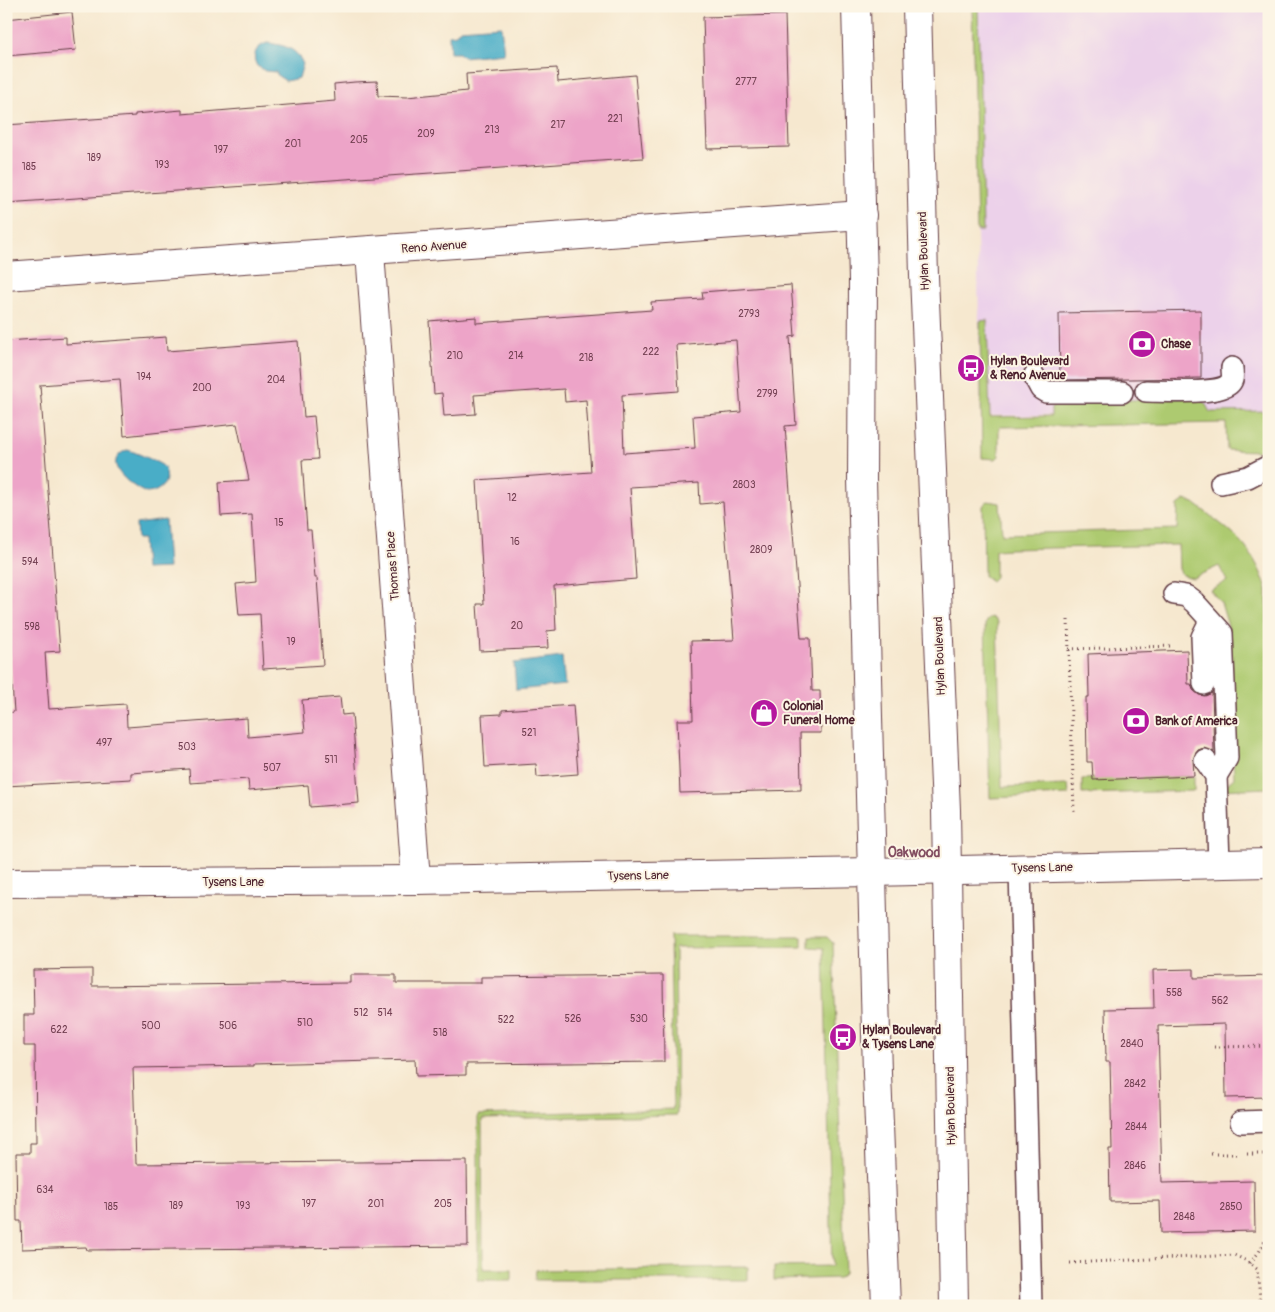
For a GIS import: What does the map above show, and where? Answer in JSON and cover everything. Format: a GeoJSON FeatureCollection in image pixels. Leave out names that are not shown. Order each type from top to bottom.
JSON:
{"type":"FeatureCollection","features":[{"type":"Feature","properties":{"kind":"street"},"geometry":{"type":"LineString","coordinates":[[856,6],[862,215],[862,479],[886,1306]]}},
{"type":"Feature","properties":{"kind":"street","name":"Hylan Boulevard"},"geometry":{"type":"LineString","coordinates":[[917,6],[924,276],[947,870],[954,1306]]}},
{"type":"Feature","properties":{"kind":"street","name":"Reno Avenue"},"geometry":{"type":"LineString","coordinates":[[6,276],[370,252],[862,215]]}},
{"type":"Feature","properties":{"kind":"street","name":"Thomas Place"},"geometry":{"type":"LineString","coordinates":[[370,252],[416,880]]}},
{"type":"Feature","properties":{"kind":"street","name":"Tysens Lane"},"geometry":{"type":"LineString","coordinates":[[6,883],[416,880],[1269,863]]}},
{"type":"Feature","properties":{"kind":"lane"},"geometry":{"type":"LineString","coordinates":[[1146,391],[1219,389],[1230,384],[1232,368]]}},
{"type":"Feature","properties":{"kind":"lane"},"geometry":{"type":"LineString","coordinates":[[1034,376],[1041,389],[1046,392],[1122,392]]}},
{"type":"Feature","properties":{"kind":"lane"},"geometry":{"type":"LineString","coordinates":[[1221,483],[1248,477],[1269,466]]}},
{"type":"Feature","properties":{"kind":"lane"},"geometry":{"type":"LineString","coordinates":[[1174,594],[1186,596],[1204,610],[1210,621],[1222,633],[1227,758],[1210,768],[1219,863]]}},
{"type":"Feature","properties":{"kind":"lane"},"geometry":{"type":"LineString","coordinates":[[1204,684],[1202,637],[1210,621]]}},
{"type":"Feature","properties":{"kind":"lane"},"geometry":{"type":"LineString","coordinates":[[1020,869],[1031,1306]]}},
{"type":"Feature","properties":{"kind":"lane"},"geometry":{"type":"LineString","coordinates":[[1241,1122],[1269,1121]]}},
{"type":"Feature","properties":{"kind":"path"},"geometry":{"type":"LineString","coordinates":[[1068,620],[1074,811]]}},
{"type":"Feature","properties":{"kind":"path"},"geometry":{"type":"LineString","coordinates":[[1069,649],[1174,646]]}},
{"type":"Feature","properties":{"kind":"path"},"geometry":{"type":"LineString","coordinates":[[1214,1047],[1269,1046]]}},
{"type":"Feature","properties":{"kind":"path"},"geometry":{"type":"LineString","coordinates":[[1250,1263],[1269,1233]]}},
{"type":"Feature","properties":{"kind":"path"},"geometry":{"type":"LineString","coordinates":[[1070,1263],[1234,1255],[1257,1269],[1261,1306]]}},
{"type":"Feature","properties":{"kind":"shaded area"},"geometry":{"type":"Polygon","coordinates":[[[972,6],[1269,6],[1269,411],[981,416],[972,6]]]}},
{"type":"Feature","properties":{"kind":"green space"},"geometry":{"type":"Polygon","coordinates":[[[972,6],[978,6],[983,231],[977,231],[972,6]]]}},
{"type":"Feature","properties":{"kind":"green space"},"geometry":{"type":"Polygon","coordinates":[[[987,320],[990,417],[1051,416],[1051,408],[1058,402],[1198,398],[1205,403],[1210,412],[1269,411],[1269,446],[1258,451],[1227,450],[1226,423],[999,427],[999,456],[996,459],[982,458],[980,321],[987,320]]]}},
{"type":"Feature","properties":{"kind":"green space"},"geometry":{"type":"Polygon","coordinates":[[[1185,500],[1194,503],[1239,540],[1254,560],[1267,589],[1269,788],[1220,790],[1234,778],[1228,626],[1221,603],[1210,590],[1227,581],[1219,566],[1193,578],[1182,575],[1179,569],[1178,545],[1010,549],[995,550],[995,577],[991,581],[984,577],[983,506],[987,501],[1000,503],[1002,534],[1177,529],[1178,505],[1185,500]]]}},
{"type":"Feature","properties":{"kind":"green space"},"geometry":{"type":"Polygon","coordinates":[[[991,617],[997,622],[1002,787],[1068,785],[1069,795],[990,798],[985,625],[986,621],[991,617]]]}},
{"type":"Feature","properties":{"kind":"green space"},"geometry":{"type":"Polygon","coordinates":[[[1194,776],[1194,791],[1082,794],[1082,779],[1194,776]]]}},
{"type":"Feature","properties":{"kind":"green space"},"geometry":{"type":"Polygon","coordinates":[[[670,936],[802,936],[802,947],[675,948],[677,1115],[482,1119],[483,1269],[512,1269],[512,1280],[478,1280],[478,1115],[673,1109],[670,936]]]}},
{"type":"Feature","properties":{"kind":"green space"},"geometry":{"type":"Polygon","coordinates":[[[809,937],[827,937],[833,943],[845,1273],[839,1278],[774,1280],[774,1267],[832,1266],[824,948],[809,947],[809,937]]]}},
{"type":"Feature","properties":{"kind":"green space"},"geometry":{"type":"Polygon","coordinates":[[[748,1267],[748,1280],[535,1280],[536,1270],[748,1267]]]}},
{"type":"Feature","properties":{"kind":"water"},"geometry":{"type":"Polygon","coordinates":[[[501,26],[504,53],[463,57],[459,53],[450,53],[449,35],[456,34],[460,29],[501,26]]]}},
{"type":"Feature","properties":{"kind":"water"},"geometry":{"type":"Polygon","coordinates":[[[267,43],[284,46],[297,54],[303,64],[299,78],[286,81],[278,76],[276,72],[265,71],[257,66],[254,58],[257,49],[267,43]]]}},
{"type":"Feature","properties":{"kind":"water"},"geometry":{"type":"Polygon","coordinates":[[[127,450],[163,466],[167,476],[164,485],[156,491],[146,493],[132,485],[116,467],[119,455],[127,450]]]}},
{"type":"Feature","properties":{"kind":"water"},"geometry":{"type":"Polygon","coordinates":[[[165,520],[168,568],[145,569],[143,539],[137,539],[136,524],[165,520]]]}},
{"type":"Feature","properties":{"kind":"water"},"geometry":{"type":"Polygon","coordinates":[[[562,657],[565,685],[516,690],[514,663],[562,657]]]}},
{"type":"Feature","properties":{"kind":"building"},"geometry":{"type":"Polygon","coordinates":[[[72,12],[76,50],[6,56],[6,19],[72,12]]]}},
{"type":"Feature","properties":{"kind":"building"},"geometry":{"type":"Polygon","coordinates":[[[785,15],[789,147],[707,149],[703,17],[785,15]]]}},
{"type":"Feature","properties":{"kind":"building"},"geometry":{"type":"Polygon","coordinates":[[[557,68],[558,82],[635,75],[643,158],[6,203],[6,125],[135,116],[135,114],[182,110],[182,114],[335,101],[334,84],[355,82],[377,81],[378,96],[407,97],[467,91],[466,74],[557,68]]]}},
{"type":"Feature","properties":{"kind":"building"},"geometry":{"type":"Polygon","coordinates":[[[791,285],[795,336],[790,337],[796,425],[785,426],[801,638],[810,638],[812,691],[820,691],[821,733],[800,733],[801,790],[680,793],[677,720],[693,720],[691,641],[734,640],[723,502],[700,504],[699,483],[630,487],[636,579],[554,586],[556,630],[547,631],[548,648],[480,651],[477,604],[484,604],[477,480],[591,472],[586,400],[565,402],[564,389],[474,395],[476,414],[444,416],[442,393],[434,394],[429,321],[476,317],[476,323],[652,310],[651,302],[703,299],[702,292],[791,285]],[[736,340],[676,345],[679,391],[622,395],[624,453],[695,448],[693,416],[741,412],[736,340]]]}},
{"type":"Feature","properties":{"kind":"building"},"geometry":{"type":"Polygon","coordinates":[[[1201,310],[1201,378],[1060,380],[1059,313],[1201,310]]]}},
{"type":"Feature","properties":{"kind":"building"},"geometry":{"type":"Polygon","coordinates":[[[66,337],[66,344],[166,337],[167,351],[298,341],[304,417],[314,416],[318,459],[302,460],[307,530],[311,530],[315,578],[317,578],[323,665],[263,669],[260,614],[239,615],[236,584],[256,582],[252,514],[221,516],[219,482],[249,480],[237,424],[124,436],[120,379],[40,385],[60,651],[45,652],[49,709],[126,704],[127,727],[247,718],[248,737],[305,732],[302,700],[340,697],[342,715],[352,714],[359,803],[310,807],[308,785],[249,790],[248,779],[190,783],[189,769],[131,773],[131,779],[6,786],[6,713],[14,712],[10,654],[6,655],[6,341],[66,337]]]}},
{"type":"Feature","properties":{"kind":"building"},"geometry":{"type":"Polygon","coordinates":[[[1187,650],[1188,684],[1191,684],[1193,690],[1199,695],[1205,696],[1212,693],[1214,752],[1204,748],[1198,750],[1193,760],[1194,776],[1093,780],[1092,762],[1087,762],[1086,697],[1089,697],[1088,654],[1187,650]]]}},
{"type":"Feature","properties":{"kind":"building"},"geometry":{"type":"Polygon","coordinates":[[[573,705],[578,774],[537,777],[536,764],[485,767],[482,715],[502,714],[502,710],[573,705]]]}},
{"type":"Feature","properties":{"kind":"building"},"geometry":{"type":"Polygon","coordinates":[[[92,969],[92,986],[350,983],[350,975],[396,975],[396,983],[481,983],[481,977],[663,975],[664,1062],[466,1064],[466,1075],[416,1076],[415,1060],[133,1068],[136,1164],[467,1161],[468,1246],[87,1250],[86,1247],[22,1249],[21,1221],[17,1221],[16,1153],[30,1153],[30,1143],[36,1143],[35,1046],[24,1046],[24,1015],[34,1015],[33,970],[92,969]]]}},
{"type":"Feature","properties":{"kind":"building"},"geometry":{"type":"Polygon","coordinates":[[[1194,969],[1194,978],[1269,976],[1269,1097],[1226,1098],[1225,1024],[1158,1026],[1162,1183],[1254,1181],[1255,1231],[1161,1233],[1160,1201],[1110,1202],[1109,1149],[1112,1149],[1110,1062],[1106,1062],[1105,1009],[1154,1008],[1153,970],[1194,969]]]}},
{"type":"Feature","properties":{"kind":"place","name":"Chase"},"geometry":{"type":"Point","coordinates":[1142,344]}},
{"type":"Feature","properties":{"kind":"place","name":"Hylan Boulevard & Reno Avenue"},"geometry":{"type":"Point","coordinates":[971,368]}},
{"type":"Feature","properties":{"kind":"place","name":"Colonial Funeral Home"},"geometry":{"type":"Point","coordinates":[764,713]}},
{"type":"Feature","properties":{"kind":"place","name":"Bank of America"},"geometry":{"type":"Point","coordinates":[1136,721]}},
{"type":"Feature","properties":{"kind":"place","name":"Hylan Boulevard & Tysens Lane"},"geometry":{"type":"Point","coordinates":[843,1037]}},
{"type":"Feature","properties":{"kind":"district","name":"Oakwood"},"geometry":{"type":"Point","coordinates":[914,852]}}]}
